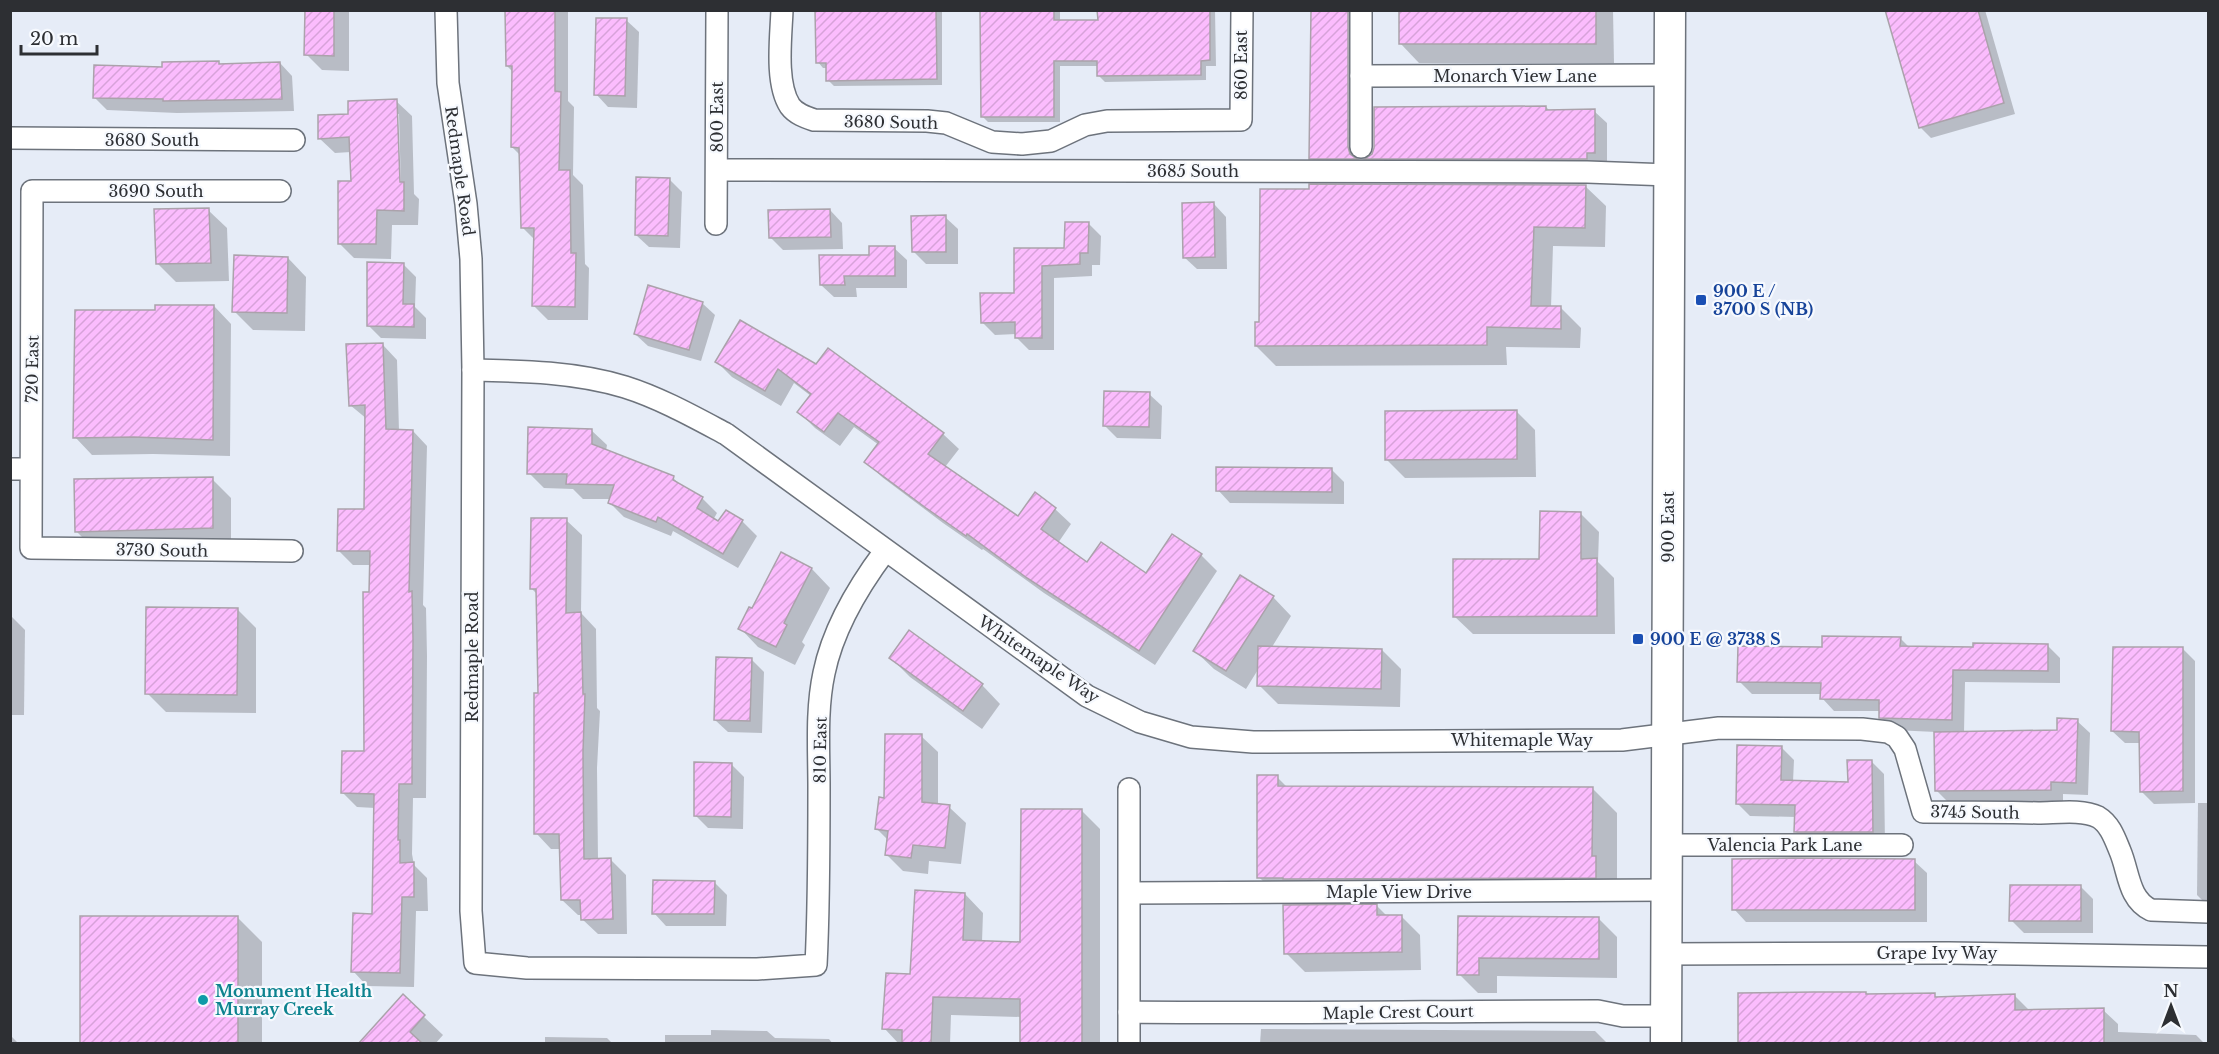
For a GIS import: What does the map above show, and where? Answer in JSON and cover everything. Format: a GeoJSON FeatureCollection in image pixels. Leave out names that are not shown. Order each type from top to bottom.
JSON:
{"type":"FeatureCollection","features":[{"type":"Feature","properties":{"kind":"main road","name":"900 East"},"geometry":{"type":"LineString","coordinates":[[1666,1030],[1670,10]]}},
{"type":"Feature","properties":{"kind":"street","name":"Redmaple Road"},"geometry":{"type":"LineString","coordinates":[[446,10],[448,83],[466,204],[471,259],[474,370],[471,911],[476,963],[527,968],[757,969],[816,965]]}},
{"type":"Feature","properties":{"kind":"street","name":"3680 South"},"geometry":{"type":"LineString","coordinates":[[782,10],[783,92],[790,107],[801,116],[814,120],[946,123],[992,142],[1022,144],[1051,141],[1085,125],[1107,121],[1241,120]]}},
{"type":"Feature","properties":{"kind":"street","name":"860 East"},"geometry":{"type":"LineString","coordinates":[[1241,120],[1242,10]]}},
{"type":"Feature","properties":{"kind":"street"},"geometry":{"type":"LineString","coordinates":[[1360,10],[1360,147]]}},
{"type":"Feature","properties":{"kind":"street","name":"800 East"},"geometry":{"type":"LineString","coordinates":[[716,224],[717,11]]}},
{"type":"Feature","properties":{"kind":"street","name":"Monarch View Lane"},"geometry":{"type":"LineString","coordinates":[[1360,76],[1670,75]]}},
{"type":"Feature","properties":{"kind":"street","name":"3680 South"},"geometry":{"type":"LineString","coordinates":[[10,138],[294,140]]}},
{"type":"Feature","properties":{"kind":"street","name":"3685 South"},"geometry":{"type":"LineString","coordinates":[[717,170],[1563,172],[1669,175]]}},
{"type":"Feature","properties":{"kind":"street","name":"3690 South"},"geometry":{"type":"LineString","coordinates":[[32,191],[280,191]]}},
{"type":"Feature","properties":{"kind":"street","name":"720 East"},"geometry":{"type":"LineString","coordinates":[[31,548],[20,469],[32,191]]}},
{"type":"Feature","properties":{"kind":"street","name":"Whitemaple Way"},"geometry":{"type":"LineString","coordinates":[[474,370],[531,371],[579,377],[626,387],[686,413],[726,434],[1087,696],[1140,722],[1191,737],[1264,742],[1622,740],[1668,735]]}},
{"type":"Feature","properties":{"kind":"street","name":"3730 South"},"geometry":{"type":"LineString","coordinates":[[31,548],[292,551]]}},
{"type":"Feature","properties":{"kind":"street","name":"810 East"},"geometry":{"type":"LineString","coordinates":[[816,965],[819,900],[819,734],[824,672],[836,634],[852,602],[885,551]]}},
{"type":"Feature","properties":{"kind":"street","name":"3745 South"},"geometry":{"type":"LineString","coordinates":[[1668,735],[1719,728],[1862,729],[1892,733],[1905,749],[1923,812],[2073,813],[2098,818],[2108,826],[2114,837],[2135,897],[2143,906],[2151,910],[2208,912]]}},
{"type":"Feature","properties":{"kind":"street"},"geometry":{"type":"LineString","coordinates":[[1129,789],[1130,1044]]}},
{"type":"Feature","properties":{"kind":"street","name":"Valencia Park Lane"},"geometry":{"type":"LineString","coordinates":[[1668,845],[1902,845]]}},
{"type":"Feature","properties":{"kind":"street","name":"Maple View Drive"},"geometry":{"type":"LineString","coordinates":[[1130,893],[1667,890]]}},
{"type":"Feature","properties":{"kind":"street","name":"Grape Ivy Way"},"geometry":{"type":"LineString","coordinates":[[1666,954],[1948,952],[2208,957]]}},
{"type":"Feature","properties":{"kind":"street","name":"Maple Crest Court"},"geometry":{"type":"LineString","coordinates":[[1129,1012],[1268,1014],[1598,1011],[1623,1016],[1666,1030]]}},
{"type":"Feature","properties":{"kind":"building"},"geometry":{"type":"Polygon","coordinates":[[[305,10],[334,10],[334,56],[304,55],[305,10]]]}},
{"type":"Feature","properties":{"kind":"building"},"geometry":{"type":"Polygon","coordinates":[[[505,10],[555,10],[555,91],[561,92],[559,170],[570,170],[571,253],[576,253],[575,307],[532,306],[534,228],[521,228],[519,148],[511,147],[512,66],[506,66],[505,10]]]}},
{"type":"Feature","properties":{"kind":"building"},"geometry":{"type":"Polygon","coordinates":[[[815,10],[936,10],[937,79],[826,81],[826,63],[816,63],[815,10]]]}},
{"type":"Feature","properties":{"kind":"building"},"geometry":{"type":"Polygon","coordinates":[[[980,10],[1054,10],[1054,20],[1098,20],[1097,10],[1210,10],[1210,60],[1201,61],[1201,75],[1097,76],[1097,61],[1054,61],[1054,117],[981,117],[980,10]]]}},
{"type":"Feature","properties":{"kind":"building"},"geometry":{"type":"Polygon","coordinates":[[[1311,10],[1348,10],[1348,147],[1350,154],[1357,159],[1309,159],[1311,10]]]}},
{"type":"Feature","properties":{"kind":"building"},"geometry":{"type":"Polygon","coordinates":[[[1399,10],[1596,10],[1596,44],[1399,44],[1399,10]]]}},
{"type":"Feature","properties":{"kind":"building"},"geometry":{"type":"Polygon","coordinates":[[[1885,10],[1978,10],[2004,103],[1919,128],[1885,10]]]}},
{"type":"Feature","properties":{"kind":"building"},"geometry":{"type":"Polygon","coordinates":[[[596,18],[627,18],[625,96],[594,95],[596,18]]]}},
{"type":"Feature","properties":{"kind":"building"},"geometry":{"type":"Polygon","coordinates":[[[219,61],[219,64],[280,62],[282,99],[163,101],[163,99],[93,98],[94,65],[162,67],[162,62],[219,61]]]}},
{"type":"Feature","properties":{"kind":"building"},"geometry":{"type":"Polygon","coordinates":[[[397,99],[400,182],[404,182],[404,211],[377,210],[376,244],[338,244],[338,181],[351,181],[349,137],[318,139],[318,115],[348,114],[348,101],[397,99]]]}},
{"type":"Feature","properties":{"kind":"building"},"geometry":{"type":"Polygon","coordinates":[[[1546,106],[1546,110],[1595,109],[1595,153],[1587,153],[1587,159],[1365,159],[1372,154],[1374,148],[1374,107],[1546,106]]]}},
{"type":"Feature","properties":{"kind":"building"},"geometry":{"type":"Polygon","coordinates":[[[636,177],[670,178],[668,236],[635,235],[636,177]]]}},
{"type":"Feature","properties":{"kind":"building"},"geometry":{"type":"Polygon","coordinates":[[[1309,184],[1586,185],[1585,228],[1534,227],[1531,306],[1561,306],[1561,329],[1487,327],[1487,345],[1255,346],[1255,322],[1259,322],[1260,189],[1309,189],[1309,184]]]}},
{"type":"Feature","properties":{"kind":"building"},"geometry":{"type":"Polygon","coordinates":[[[1214,202],[1215,257],[1183,258],[1182,203],[1214,202]]]}},
{"type":"Feature","properties":{"kind":"building"},"geometry":{"type":"Polygon","coordinates":[[[209,208],[211,263],[156,264],[154,209],[209,208]]]}},
{"type":"Feature","properties":{"kind":"building"},"geometry":{"type":"Polygon","coordinates":[[[830,209],[831,237],[769,238],[768,210],[830,209]]]}},
{"type":"Feature","properties":{"kind":"building"},"geometry":{"type":"Polygon","coordinates":[[[946,215],[946,252],[912,252],[911,216],[946,215]]]}},
{"type":"Feature","properties":{"kind":"building"},"geometry":{"type":"Polygon","coordinates":[[[1065,222],[1089,222],[1088,253],[1080,253],[1080,264],[1042,266],[1042,338],[1015,338],[1015,322],[981,323],[980,293],[1014,293],[1014,248],[1064,248],[1065,222]]]}},
{"type":"Feature","properties":{"kind":"building"},"geometry":{"type":"Polygon","coordinates":[[[869,246],[895,246],[895,276],[844,276],[845,285],[820,285],[819,255],[869,255],[869,246]]]}},
{"type":"Feature","properties":{"kind":"building"},"geometry":{"type":"Polygon","coordinates":[[[234,255],[288,257],[287,313],[232,312],[234,255]]]}},
{"type":"Feature","properties":{"kind":"building"},"geometry":{"type":"Polygon","coordinates":[[[367,262],[404,263],[403,304],[414,304],[414,327],[367,326],[367,262]]]}},
{"type":"Feature","properties":{"kind":"building"},"geometry":{"type":"Polygon","coordinates":[[[648,285],[703,302],[689,350],[634,334],[648,285]]]}},
{"type":"Feature","properties":{"kind":"building"},"geometry":{"type":"Polygon","coordinates":[[[155,305],[214,305],[213,440],[134,437],[73,438],[75,310],[155,310],[155,305]]]}},
{"type":"Feature","properties":{"kind":"building"},"geometry":{"type":"Polygon","coordinates":[[[740,320],[816,364],[828,348],[944,433],[928,454],[1018,516],[1035,492],[1056,508],[1041,529],[1087,562],[1101,542],[1146,573],[1172,534],[1202,554],[1139,651],[1027,578],[864,462],[879,442],[838,413],[824,432],[797,412],[811,394],[778,369],[765,391],[715,362],[740,320]]]}},
{"type":"Feature","properties":{"kind":"building"},"geometry":{"type":"Polygon","coordinates":[[[383,343],[386,429],[413,430],[409,592],[412,591],[413,640],[412,784],[399,784],[398,840],[400,840],[400,863],[414,862],[414,897],[402,897],[400,973],[351,972],[353,913],[372,914],[374,794],[341,793],[342,751],[364,751],[363,592],[369,592],[370,551],[337,551],[338,509],[364,509],[365,405],[349,406],[346,344],[383,343]]]}},
{"type":"Feature","properties":{"kind":"building"},"geometry":{"type":"Polygon","coordinates":[[[1104,391],[1150,392],[1149,427],[1103,426],[1104,391]]]}},
{"type":"Feature","properties":{"kind":"building"},"geometry":{"type":"Polygon","coordinates":[[[1517,410],[1517,459],[1385,460],[1385,411],[1517,410]]]}},
{"type":"Feature","properties":{"kind":"building"},"geometry":{"type":"Polygon","coordinates":[[[528,427],[592,429],[592,444],[674,476],[673,480],[703,497],[697,508],[718,521],[726,510],[743,520],[723,554],[658,517],[656,522],[608,503],[614,485],[566,484],[567,474],[527,474],[528,427]]]}},
{"type":"Feature","properties":{"kind":"building"},"geometry":{"type":"Polygon","coordinates":[[[1216,467],[1332,468],[1332,492],[1216,491],[1216,467]]]}},
{"type":"Feature","properties":{"kind":"building"},"geometry":{"type":"Polygon","coordinates":[[[213,477],[213,528],[75,532],[74,479],[213,477]]]}},
{"type":"Feature","properties":{"kind":"building"},"geometry":{"type":"Polygon","coordinates":[[[1540,511],[1581,512],[1581,559],[1597,558],[1597,616],[1453,617],[1453,559],[1539,559],[1540,511]]]}},
{"type":"Feature","properties":{"kind":"building"},"geometry":{"type":"Polygon","coordinates":[[[531,518],[567,518],[566,613],[581,612],[583,694],[585,694],[584,859],[611,858],[613,919],[581,920],[580,900],[561,900],[559,834],[534,834],[534,693],[538,693],[536,589],[530,589],[531,518]]]}},
{"type":"Feature","properties":{"kind":"building"},"geometry":{"type":"Polygon","coordinates":[[[781,552],[812,568],[784,623],[787,625],[776,647],[738,629],[749,607],[752,608],[781,552]]]}},
{"type":"Feature","properties":{"kind":"building"},"geometry":{"type":"Polygon","coordinates":[[[1240,575],[1274,596],[1226,671],[1193,651],[1240,575]]]}},
{"type":"Feature","properties":{"kind":"building"},"geometry":{"type":"Polygon","coordinates":[[[146,607],[238,608],[237,695],[145,694],[146,607]]]}},
{"type":"Feature","properties":{"kind":"building"},"geometry":{"type":"Polygon","coordinates":[[[909,630],[983,684],[963,711],[889,658],[909,630]]]}},
{"type":"Feature","properties":{"kind":"building"},"geometry":{"type":"Polygon","coordinates":[[[1822,636],[1901,637],[1900,646],[1973,647],[1973,643],[2048,644],[2048,671],[1953,670],[1952,720],[1879,718],[1879,700],[1820,699],[1821,683],[1737,682],[1738,646],[1822,647],[1822,636]]]}},
{"type":"Feature","properties":{"kind":"building"},"geometry":{"type":"Polygon","coordinates":[[[1258,646],[1382,649],[1381,689],[1257,686],[1258,646]]]}},
{"type":"Feature","properties":{"kind":"building"},"geometry":{"type":"Polygon","coordinates":[[[2113,647],[2183,647],[2183,791],[2140,792],[2139,732],[2111,731],[2113,647]]]}},
{"type":"Feature","properties":{"kind":"building"},"geometry":{"type":"Polygon","coordinates":[[[716,657],[752,658],[750,721],[714,720],[716,657]]]}},
{"type":"Feature","properties":{"kind":"building"},"geometry":{"type":"Polygon","coordinates":[[[2057,718],[2078,719],[2076,783],[2051,782],[2051,790],[1935,791],[1934,732],[2057,730],[2057,718]]]}},
{"type":"Feature","properties":{"kind":"building"},"geometry":{"type":"Polygon","coordinates":[[[885,734],[922,734],[922,802],[950,805],[945,848],[913,845],[911,858],[885,855],[888,831],[875,829],[879,797],[884,798],[885,734]]]}},
{"type":"Feature","properties":{"kind":"building"},"geometry":{"type":"Polygon","coordinates":[[[1737,745],[1782,746],[1781,780],[1848,782],[1847,760],[1872,760],[1873,832],[1794,832],[1795,805],[1736,804],[1737,745]]]}},
{"type":"Feature","properties":{"kind":"building"},"geometry":{"type":"Polygon","coordinates":[[[694,762],[732,763],[731,817],[694,816],[694,762]]]}},
{"type":"Feature","properties":{"kind":"building"},"geometry":{"type":"Polygon","coordinates":[[[1257,775],[1278,775],[1278,786],[1593,787],[1592,856],[1596,856],[1596,878],[1257,878],[1257,775]]]}},
{"type":"Feature","properties":{"kind":"building"},"geometry":{"type":"Polygon","coordinates":[[[1021,809],[1082,809],[1082,1044],[1020,1044],[1020,999],[933,997],[931,1044],[902,1044],[902,1030],[882,1029],[886,973],[910,974],[915,890],[965,893],[963,940],[1020,942],[1021,809]]]}},
{"type":"Feature","properties":{"kind":"building"},"geometry":{"type":"Polygon","coordinates":[[[1732,859],[1915,859],[1915,910],[1732,910],[1732,859]]]}},
{"type":"Feature","properties":{"kind":"building"},"geometry":{"type":"Polygon","coordinates":[[[653,880],[715,881],[714,914],[652,914],[653,880]]]}},
{"type":"Feature","properties":{"kind":"building"},"geometry":{"type":"Polygon","coordinates":[[[2010,885],[2081,885],[2081,921],[2009,921],[2010,885]]]}},
{"type":"Feature","properties":{"kind":"building"},"geometry":{"type":"Polygon","coordinates":[[[1377,904],[1377,915],[1402,915],[1402,952],[1284,954],[1283,905],[1377,904]]]}},
{"type":"Feature","properties":{"kind":"building","name":"Monument Health Murray Creek"},"geometry":{"type":"Polygon","coordinates":[[[80,916],[238,916],[238,1044],[80,1044],[80,916]]]}},
{"type":"Feature","properties":{"kind":"building"},"geometry":{"type":"Polygon","coordinates":[[[1458,916],[1599,917],[1599,959],[1479,958],[1479,975],[1457,975],[1458,916]]]}},
{"type":"Feature","properties":{"kind":"building"},"geometry":{"type":"Polygon","coordinates":[[[1866,992],[1866,994],[1935,993],[1935,997],[2015,994],[2015,1010],[2104,1008],[2104,1044],[1738,1044],[1738,993],[1866,992]]]}},
{"type":"Feature","properties":{"kind":"building"},"geometry":{"type":"Polygon","coordinates":[[[403,994],[425,1015],[410,1032],[423,1044],[358,1044],[403,994]]]}},
{"type":"Feature","properties":{"kind":"place","name":"900 E / 3700 S (NB)"},"geometry":{"type":"Point","coordinates":[1701,300]}},
{"type":"Feature","properties":{"kind":"place","name":"900 E @ 3738 S"},"geometry":{"type":"Point","coordinates":[1638,639]}},
{"type":"Feature","properties":{"kind":"place","name":"Monument Health Murray Creek"},"geometry":{"type":"Point","coordinates":[203,1000]}}]}
